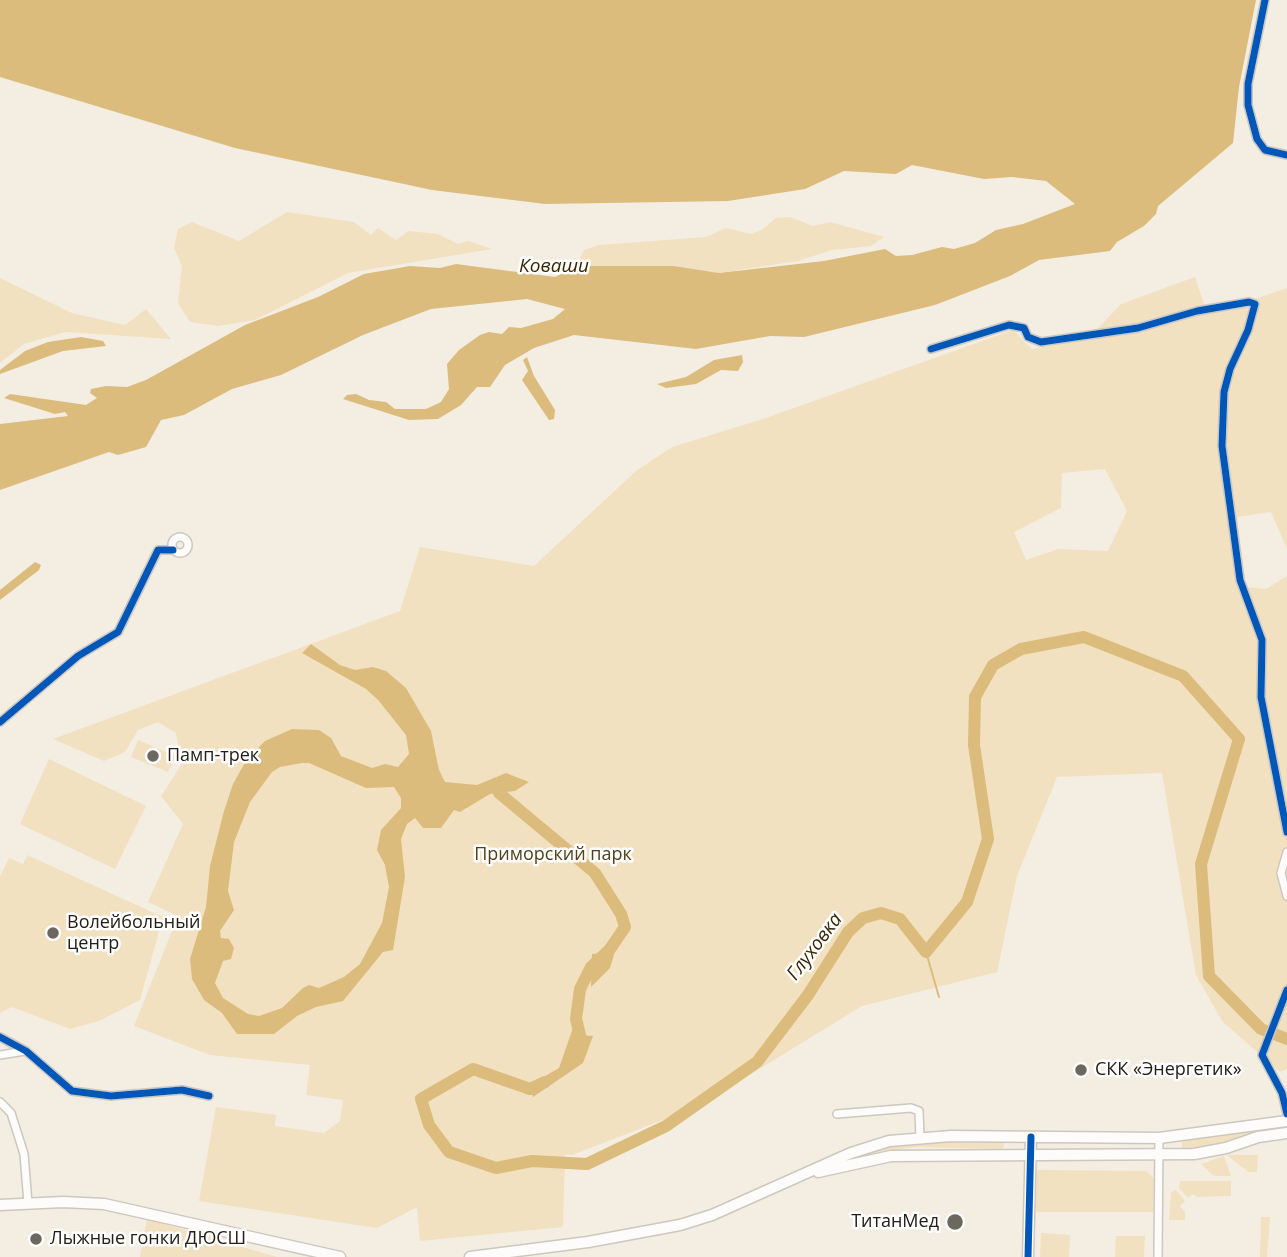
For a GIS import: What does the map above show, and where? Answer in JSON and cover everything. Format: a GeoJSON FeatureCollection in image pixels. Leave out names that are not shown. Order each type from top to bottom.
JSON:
{"type":"FeatureCollection","features":[{"type":"Feature","properties":{"kind":"main road"},"geometry":{"type":"LineString","coordinates":[[476,1257],[588,1242],[680,1225],[794,1178],[853,1158],[889,1141],[920,1138],[1159,1138],[1287,1121]]}},
{"type":"Feature","properties":{"kind":"main road"},"geometry":{"type":"LineString","coordinates":[[1256,1124],[1258,1137]]}},
{"type":"Feature","properties":{"kind":"main road"},"geometry":{"type":"LineString","coordinates":[[853,1158],[1159,1156],[1226,1148],[1258,1137],[1287,1133]]}},
{"type":"Feature","properties":{"kind":"main road"},"geometry":{"type":"LineString","coordinates":[[1028,1257],[1031,1137]]}},
{"type":"Feature","properties":{"kind":"main road"},"geometry":{"type":"LineString","coordinates":[[0,1205],[104,1204],[143,1210],[340,1257]]}},
{"type":"Feature","properties":{"kind":"street"},"geometry":{"type":"LineString","coordinates":[[1265,0],[1248,84],[1248,105],[1257,139],[1265,150],[1287,155]]}},
{"type":"Feature","properties":{"kind":"street"},"geometry":{"type":"LineString","coordinates":[[930,349],[1009,325],[1018,325],[1028,337],[1041,342],[1138,328],[1197,311],[1249,302],[1255,304],[1224,392],[1222,446],[1240,580],[1262,640],[1261,697],[1287,832]]}},
{"type":"Feature","properties":{"kind":"street"},"geometry":{"type":"LineString","coordinates":[[0,722],[79,656],[118,632],[158,550],[173,550]]}},
{"type":"Feature","properties":{"kind":"street"},"geometry":{"type":"LineString","coordinates":[[1287,852],[1281,873],[1287,895]]}},
{"type":"Feature","properties":{"kind":"street"},"geometry":{"type":"LineString","coordinates":[[1287,990],[1266,1040],[1263,1060],[1282,1093],[1287,1114]]}},
{"type":"Feature","properties":{"kind":"street"},"geometry":{"type":"LineString","coordinates":[[0,1037],[26,1051],[72,1091],[111,1096],[182,1090],[209,1096]]}},
{"type":"Feature","properties":{"kind":"street"},"geometry":{"type":"LineString","coordinates":[[0,1055],[26,1051]]}},
{"type":"Feature","properties":{"kind":"street"},"geometry":{"type":"LineString","coordinates":[[0,1102],[11,1113],[24,1154],[28,1203]]}},
{"type":"Feature","properties":{"kind":"street"},"geometry":{"type":"LineString","coordinates":[[837,1114],[911,1108],[919,1111],[920,1138]]}},
{"type":"Feature","properties":{"kind":"street"},"geometry":{"type":"LineString","coordinates":[[1158,1257],[1159,1138]]}},
{"type":"Feature","properties":{"kind":"green space"},"geometry":{"type":"Polygon","coordinates":[[[287,212],[354,222],[371,235],[378,228],[396,240],[409,231],[438,234],[458,244],[468,241],[492,249],[348,273],[255,320],[218,326],[190,322],[178,303],[182,266],[174,248],[178,229],[192,222],[239,241],[287,212]]]}},
{"type":"Feature","properties":{"kind":"green space"},"geometry":{"type":"Polygon","coordinates":[[[790,217],[813,226],[830,222],[884,237],[871,246],[832,250],[798,261],[719,273],[674,266],[577,266],[584,250],[599,245],[706,237],[726,228],[751,234],[762,230],[776,218],[790,217]]]}},
{"type":"Feature","properties":{"kind":"green space","name":"Приморский парк"},"geometry":{"type":"Polygon","coordinates":[[[1195,277],[1204,304],[1255,299],[1287,288],[1287,549],[1271,512],[1237,517],[1246,587],[1266,589],[1287,576],[1287,1069],[1280,1072],[1222,1021],[1196,975],[1162,773],[1057,777],[1017,876],[997,972],[862,1006],[699,1106],[572,1155],[565,1154],[563,1227],[420,1241],[417,1207],[377,1228],[199,1201],[216,1107],[276,1115],[275,1126],[324,1133],[340,1121],[343,1100],[306,1095],[310,1065],[210,1055],[134,1026],[178,916],[148,902],[183,824],[161,796],[182,764],[176,733],[158,722],[138,730],[125,752],[104,761],[53,739],[400,611],[420,547],[534,566],[636,471],[672,447],[763,419],[1013,330],[1032,349],[1087,340],[1121,304],[1195,277]],[[1105,469],[1062,473],[1061,508],[1014,532],[1026,560],[1058,549],[1108,551],[1127,511],[1105,469]]]}},
{"type":"Feature","properties":{"kind":"green space"},"geometry":{"type":"Polygon","coordinates":[[[0,278],[72,313],[125,325],[146,309],[171,339],[65,332],[24,344],[0,363],[0,278]]]}},
{"type":"Feature","properties":{"kind":"green space","name":"Памп-трек"},"geometry":{"type":"Polygon","coordinates":[[[138,740],[175,756],[168,772],[131,757],[138,740]]]}},
{"type":"Feature","properties":{"kind":"green space"},"geometry":{"type":"Polygon","coordinates":[[[49,759],[146,806],[115,869],[20,824],[49,759]]]}},
{"type":"Feature","properties":{"kind":"green space"},"geometry":{"type":"Polygon","coordinates":[[[27,855],[163,917],[140,1000],[99,1021],[70,1029],[12,1007],[0,1013],[0,877],[9,858],[23,864],[27,855]]]}},
{"type":"Feature","properties":{"kind":"green space"},"geometry":{"type":"Polygon","coordinates":[[[1249,1127],[1251,1134],[1222,1143],[1182,1149],[1182,1140],[1249,1127]]]}},
{"type":"Feature","properties":{"kind":"green space"},"geometry":{"type":"Polygon","coordinates":[[[934,1141],[1004,1143],[1003,1149],[914,1147],[861,1155],[874,1149],[934,1141]]]}},
{"type":"Feature","properties":{"kind":"green space"},"geometry":{"type":"Polygon","coordinates":[[[1227,1155],[1258,1155],[1257,1172],[1248,1172],[1227,1155]]]}},
{"type":"Feature","properties":{"kind":"green space"},"geometry":{"type":"Polygon","coordinates":[[[1224,1156],[1231,1176],[1214,1176],[1201,1164],[1224,1156]]]}},
{"type":"Feature","properties":{"kind":"green space"},"geometry":{"type":"Polygon","coordinates":[[[1037,1170],[1146,1171],[1154,1178],[1153,1212],[1037,1212],[1033,1207],[1037,1170]]]}},
{"type":"Feature","properties":{"kind":"green space"},"geometry":{"type":"Polygon","coordinates":[[[1180,1181],[1231,1181],[1231,1196],[1197,1197],[1193,1194],[1188,1198],[1179,1188],[1180,1181]]]}},
{"type":"Feature","properties":{"kind":"green space"},"geometry":{"type":"Polygon","coordinates":[[[1176,1190],[1185,1201],[1180,1206],[1185,1212],[1185,1220],[1169,1220],[1171,1192],[1176,1190]]]}},
{"type":"Feature","properties":{"kind":"green space"},"geometry":{"type":"Polygon","coordinates":[[[1261,1217],[1270,1217],[1267,1257],[1260,1257],[1261,1217]]]}},
{"type":"Feature","properties":{"kind":"green space"},"geometry":{"type":"Polygon","coordinates":[[[147,1219],[277,1257],[140,1257],[147,1219]]]}},
{"type":"Feature","properties":{"kind":"green space"},"geometry":{"type":"Polygon","coordinates":[[[1041,1233],[1070,1235],[1069,1257],[1040,1257],[1041,1233]]]}},
{"type":"Feature","properties":{"kind":"green space"},"geometry":{"type":"Polygon","coordinates":[[[1116,1236],[1145,1236],[1144,1257],[1115,1257],[1116,1236]]]}},
{"type":"Feature","properties":{"kind":"shaded area"},"geometry":{"type":"Polygon","coordinates":[[[0,0],[1256,0],[1239,87],[1233,143],[1158,206],[1156,214],[1144,226],[1117,242],[1110,251],[1039,260],[1010,276],[935,305],[804,337],[770,336],[696,349],[574,335],[534,348],[505,365],[490,387],[477,387],[461,405],[438,419],[409,420],[343,399],[347,395],[356,394],[369,400],[386,402],[395,409],[426,409],[441,402],[449,389],[447,364],[459,350],[480,335],[489,332],[502,334],[509,327],[521,328],[553,319],[565,309],[527,299],[431,309],[363,335],[281,375],[232,389],[184,415],[161,420],[146,447],[118,455],[109,452],[0,490],[0,424],[68,416],[65,412],[55,414],[4,398],[10,394],[86,405],[97,398],[90,393],[91,389],[106,386],[127,387],[146,380],[245,325],[318,297],[364,274],[410,266],[440,268],[456,264],[555,277],[577,266],[674,266],[719,273],[824,261],[885,249],[896,256],[912,255],[942,247],[954,249],[975,243],[996,230],[1023,224],[1075,204],[1046,181],[1012,177],[984,179],[912,165],[896,174],[844,171],[805,189],[728,201],[545,204],[432,190],[235,148],[0,77],[0,0]]]}},
{"type":"Feature","properties":{"kind":"shaded area"},"geometry":{"type":"Polygon","coordinates":[[[81,337],[103,341],[106,346],[63,351],[0,374],[0,370],[25,351],[48,342],[81,337]]]}},
{"type":"Feature","properties":{"kind":"shaded area"},"geometry":{"type":"Polygon","coordinates":[[[742,355],[743,362],[738,371],[721,370],[696,384],[666,388],[657,384],[686,377],[714,360],[742,355]]]}},
{"type":"Feature","properties":{"kind":"shaded area"},"geometry":{"type":"Polygon","coordinates":[[[527,357],[534,376],[555,410],[554,419],[549,420],[522,380],[528,371],[523,360],[527,357]]]}},
{"type":"Feature","properties":{"kind":"shaded area"},"geometry":{"type":"Polygon","coordinates":[[[35,562],[41,565],[39,570],[0,600],[0,590],[35,562]]]}},
{"type":"Feature","properties":{"kind":"shaded area"},"geometry":{"type":"Polygon","coordinates":[[[311,644],[340,665],[355,670],[373,667],[386,671],[406,688],[431,731],[439,770],[445,782],[477,785],[506,773],[529,782],[515,791],[490,794],[460,812],[454,810],[441,828],[423,828],[415,818],[407,824],[401,839],[405,877],[393,950],[383,952],[343,1001],[316,1007],[297,1016],[274,1034],[237,1034],[222,1013],[204,1000],[192,979],[190,959],[206,907],[210,866],[224,811],[233,784],[247,759],[265,741],[292,729],[319,730],[331,738],[341,756],[372,768],[385,764],[398,767],[409,754],[406,735],[379,701],[366,689],[302,653],[311,644]],[[309,763],[280,767],[272,772],[250,802],[234,842],[228,891],[234,910],[220,931],[221,938],[229,939],[234,948],[231,959],[223,961],[215,983],[223,998],[248,1014],[259,1016],[282,1008],[309,985],[319,988],[344,977],[360,964],[382,923],[389,887],[385,865],[377,850],[381,830],[401,808],[401,798],[394,787],[366,788],[309,763]]]}},
{"type":"Feature","properties":{"kind":"shaded area"},"geometry":{"type":"Polygon","coordinates":[[[628,921],[631,926],[616,948],[610,968],[591,987],[592,954],[605,953],[607,944],[618,940],[628,921]]]}},
{"type":"Feature","properties":{"kind":"shaded area"},"geometry":{"type":"Polygon","coordinates":[[[576,1019],[580,1035],[593,1036],[583,1063],[533,1097],[530,1089],[533,1083],[559,1068],[576,1019]]]}},
{"type":"Feature","properties":{"kind":"waterway","name":"Глуховка"},"geometry":{"type":"LineString","coordinates":[[545,1082],[530,1089],[473,1069],[421,1099],[429,1125],[449,1152],[496,1168],[532,1161],[587,1164],[666,1126],[757,1062],[808,995],[848,932],[863,918],[881,913],[900,919],[926,952],[967,902],[988,839],[974,745],[975,697],[993,665],[1021,649],[1084,637],[1183,676],[1239,739],[1201,864],[1209,976],[1261,1029],[1287,1039]]}},
{"type":"Feature","properties":{"kind":"waterway","name":"Глуховка"},"geometry":{"type":"LineString","coordinates":[[499,793],[595,873],[621,914],[625,927],[610,949],[591,967],[580,989],[576,1019],[580,1035],[574,1048]]}},
{"type":"Feature","properties":{"kind":"waterway"},"geometry":{"type":"LineString","coordinates":[[926,952],[939,997]]}},
{"type":"Feature","properties":{"kind":"cycle path"},"geometry":{"type":"LineString","coordinates":[[1265,0],[1248,84],[1248,105],[1257,139],[1265,150],[1287,155]]}},
{"type":"Feature","properties":{"kind":"cycle path"},"geometry":{"type":"LineString","coordinates":[[931,349],[1009,325],[1024,328],[1028,337],[1041,342],[1138,328],[1197,311],[1249,302],[1255,304],[1224,392],[1222,446],[1240,580],[1262,640],[1261,697],[1287,832]]}},
{"type":"Feature","properties":{"kind":"cycle path"},"geometry":{"type":"LineString","coordinates":[[0,722],[78,656],[118,632],[158,550],[173,550]]}},
{"type":"Feature","properties":{"kind":"cycle path"},"geometry":{"type":"LineString","coordinates":[[1287,990],[1262,1055],[1282,1093],[1287,1114]]}},
{"type":"Feature","properties":{"kind":"cycle path"},"geometry":{"type":"LineString","coordinates":[[0,1037],[26,1051],[72,1091],[111,1096],[182,1090],[209,1096]]}},
{"type":"Feature","properties":{"kind":"cycle path"},"geometry":{"type":"LineString","coordinates":[[1028,1257],[1031,1137]]}},
{"type":"Feature","properties":{"kind":"place","name":"Памп-трек"},"geometry":{"type":"Point","coordinates":[153,756]}},
{"type":"Feature","properties":{"kind":"place","name":"Волейбольный центр"},"geometry":{"type":"Point","coordinates":[53,933]}},
{"type":"Feature","properties":{"kind":"place","name":"СКК «Энергетик»"},"geometry":{"type":"Point","coordinates":[1081,1070]}},
{"type":"Feature","properties":{"kind":"place","name":"ТитанМед"},"geometry":{"type":"Point","coordinates":[955,1222]}},
{"type":"Feature","properties":{"kind":"place","name":"Лыжные гонки ДЮСШ"},"geometry":{"type":"Point","coordinates":[36,1239]}},
{"type":"Feature","properties":{"kind":"water label","name":"Коваши"},"geometry":{"type":"Point","coordinates":[554,267]}}]}
